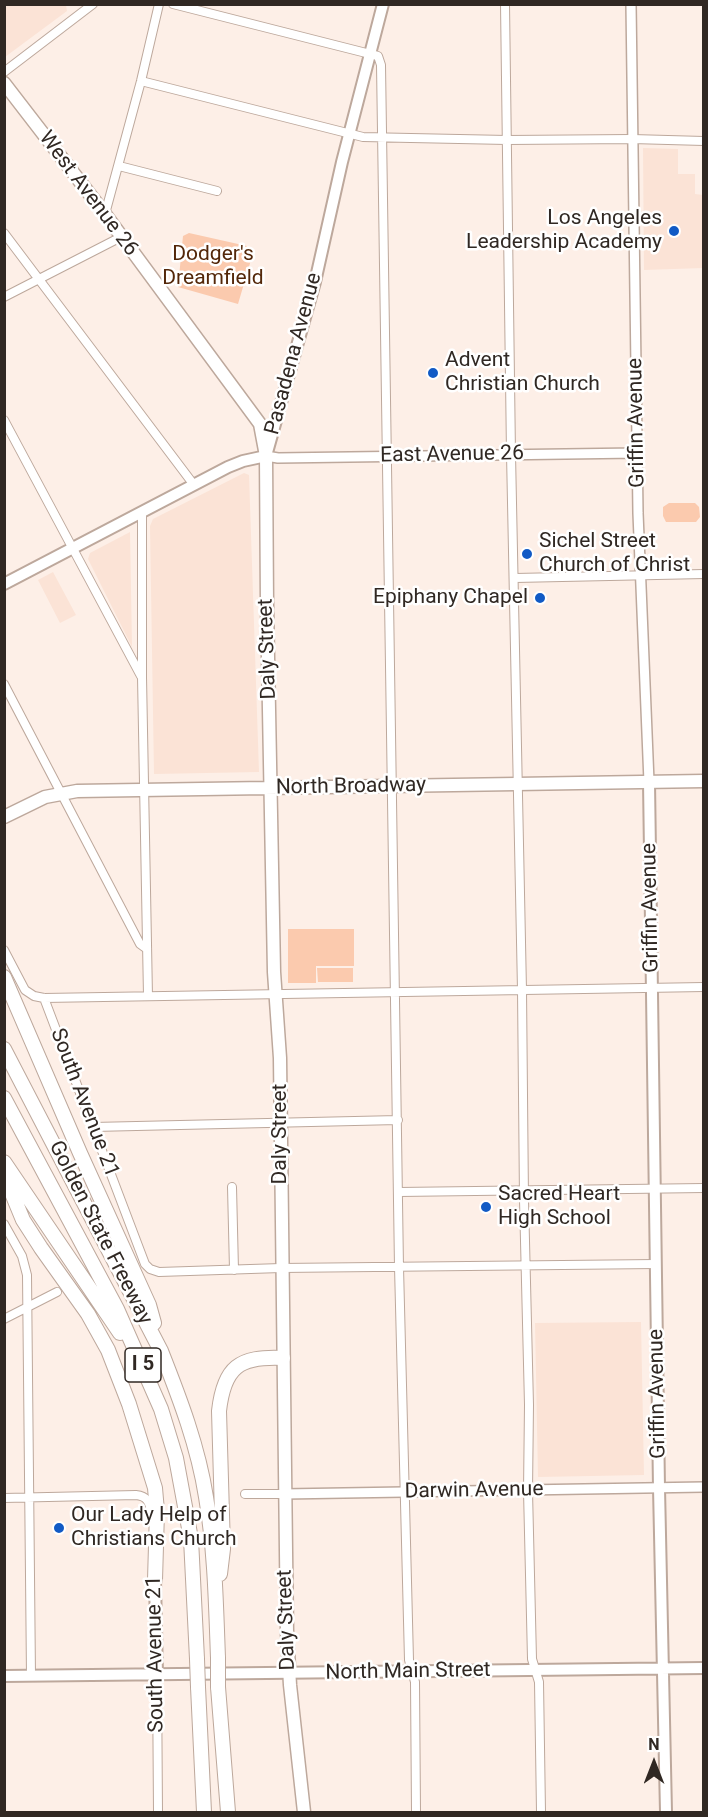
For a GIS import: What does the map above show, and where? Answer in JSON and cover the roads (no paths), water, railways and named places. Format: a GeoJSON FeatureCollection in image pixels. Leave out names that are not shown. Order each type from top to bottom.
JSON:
{"type":"FeatureCollection","features":[{"type":"Feature","properties":{"kind":"highway"},"geometry":{"type":"LineString","coordinates":[[4,977],[149,1305],[161,1351]]}},
{"type":"Feature","properties":{"kind":"highway","name":"Golden State Freeway"},"geometry":{"type":"LineString","coordinates":[[4,1049],[161,1351],[182,1403],[200,1465],[212,1539],[228,1812]]}},
{"type":"Feature","properties":{"kind":"highway","name":"Golden State Freeway"},"geometry":{"type":"LineString","coordinates":[[4,1098],[117,1310],[140,1358],[161,1409],[176,1458],[192,1549],[204,1812]]}},
{"type":"Feature","properties":{"kind":"highway"},"geometry":{"type":"LineString","coordinates":[[4,1162],[123,1338],[140,1358]]}},
{"type":"Feature","properties":{"kind":"highway"},"geometry":{"type":"LineString","coordinates":[[4,1174],[23,1220],[88,1314],[108,1350],[129,1404],[155,1488],[157,1511],[155,1580]]}},
{"type":"Feature","properties":{"kind":"highway"},"geometry":{"type":"LineString","coordinates":[[216,1609],[223,1549],[219,1411],[221,1390],[236,1367],[251,1359],[283,1359]]}},
{"type":"Feature","properties":{"kind":"main road","name":"Pasadena Avenue"},"geometry":{"type":"LineString","coordinates":[[4,584],[243,461],[266,456],[315,282],[384,4]]}},
{"type":"Feature","properties":{"kind":"main road","name":"West Avenue 26"},"geometry":{"type":"LineString","coordinates":[[6,89],[105,214],[260,424],[266,456]]}},
{"type":"Feature","properties":{"kind":"main road","name":"Daly Street"},"geometry":{"type":"LineString","coordinates":[[266,456],[275,995],[282,1122],[284,1494],[289,1673],[304,1812]]}},
{"type":"Feature","properties":{"kind":"main road","name":"North Broadway"},"geometry":{"type":"LineString","coordinates":[[4,817],[45,797],[77,791],[704,781]]}},
{"type":"Feature","properties":{"kind":"main road","name":"Griffin Avenue"},"geometry":{"type":"LineString","coordinates":[[649,782],[666,1812]]}},
{"type":"Feature","properties":{"kind":"main road","name":"South Avenue 21"},"geometry":{"type":"LineString","coordinates":[[155,1580],[157,1675]]}},
{"type":"Feature","properties":{"kind":"main road","name":"North Main Street"},"geometry":{"type":"LineString","coordinates":[[4,1676],[704,1668]]}},
{"type":"Feature","properties":{"kind":"street"},"geometry":{"type":"LineString","coordinates":[[4,72],[93,4]]}},
{"type":"Feature","properties":{"kind":"street"},"geometry":{"type":"LineString","coordinates":[[105,214],[159,4]]}},
{"type":"Feature","properties":{"kind":"street"},"geometry":{"type":"LineString","coordinates":[[173,4],[378,56],[381,65],[399,1267],[409,1660],[415,1682],[416,1812]]}},
{"type":"Feature","properties":{"kind":"street"},"geometry":{"type":"LineString","coordinates":[[505,4],[529,1405],[528,1491],[532,1659],[539,1682],[541,1812]]}},
{"type":"Feature","properties":{"kind":"street","name":"Griffin Avenue"},"geometry":{"type":"LineString","coordinates":[[631,4],[637,453],[649,782]]}},
{"type":"Feature","properties":{"kind":"street"},"geometry":{"type":"LineString","coordinates":[[141,81],[350,135],[382,138],[507,140],[632,138],[704,141]]}},
{"type":"Feature","properties":{"kind":"street"},"geometry":{"type":"LineString","coordinates":[[119,166],[217,191]]}},
{"type":"Feature","properties":{"kind":"street"},"geometry":{"type":"LineString","coordinates":[[4,233],[194,485]]}},
{"type":"Feature","properties":{"kind":"street"},"geometry":{"type":"LineString","coordinates":[[4,297],[121,237]]}},
{"type":"Feature","properties":{"kind":"street"},"geometry":{"type":"LineString","coordinates":[[4,420],[142,677]]}},
{"type":"Feature","properties":{"kind":"street","name":"East Avenue 26"},"geometry":{"type":"LineString","coordinates":[[266,456],[278,458],[637,453]]}},
{"type":"Feature","properties":{"kind":"street"},"geometry":{"type":"LineString","coordinates":[[142,512],[142,677],[148,996]]}},
{"type":"Feature","properties":{"kind":"street"},"geometry":{"type":"LineString","coordinates":[[515,578],[704,574]]}},
{"type":"Feature","properties":{"kind":"street"},"geometry":{"type":"LineString","coordinates":[[4,684],[140,944],[147,949]]}},
{"type":"Feature","properties":{"kind":"street"},"geometry":{"type":"LineString","coordinates":[[4,950],[25,990],[34,996],[44,998],[704,987]]}},
{"type":"Feature","properties":{"kind":"street","name":"South Avenue 21"},"geometry":{"type":"LineString","coordinates":[[44,998],[145,1264],[158,1272],[234,1270]]}},
{"type":"Feature","properties":{"kind":"street"},"geometry":{"type":"LineString","coordinates":[[93,1126],[398,1120]]}},
{"type":"Feature","properties":{"kind":"street"},"geometry":{"type":"LineString","coordinates":[[232,1187],[234,1270],[656,1264]]}},
{"type":"Feature","properties":{"kind":"street"},"geometry":{"type":"LineString","coordinates":[[399,1192],[704,1188]]}},
{"type":"Feature","properties":{"kind":"street"},"geometry":{"type":"LineString","coordinates":[[4,1224],[26,1266],[31,1676]]}},
{"type":"Feature","properties":{"kind":"street"},"geometry":{"type":"LineString","coordinates":[[4,1319],[57,1292]]}},
{"type":"Feature","properties":{"kind":"street","name":"Darwin Avenue"},"geometry":{"type":"LineString","coordinates":[[245,1494],[704,1487]]}},
{"type":"Feature","properties":{"kind":"street","name":"South Avenue 21"},"geometry":{"type":"LineString","coordinates":[[28,1497],[136,1495],[145,1497],[151,1511],[155,1580]]}},
{"type":"Feature","properties":{"kind":"street"},"geometry":{"type":"LineString","coordinates":[[4,1498],[28,1497]]}},
{"type":"Feature","properties":{"kind":"street","name":"South Avenue 21"},"geometry":{"type":"LineString","coordinates":[[157,1675],[158,1812]]}},
{"type":"Feature","properties":{"kind":"place","name":"Los Angeles Leadership Academy"},"geometry":{"type":"Point","coordinates":[674,231]}},
{"type":"Feature","properties":{"kind":"place","name":"Advent Christian Church"},"geometry":{"type":"Point","coordinates":[433,373]}},
{"type":"Feature","properties":{"kind":"place","name":"Sichel Street Church of Christ"},"geometry":{"type":"Point","coordinates":[527,554]}},
{"type":"Feature","properties":{"kind":"place","name":"Epiphany Chapel"},"geometry":{"type":"Point","coordinates":[540,598]}},
{"type":"Feature","properties":{"kind":"place","name":"Sacred Heart High School"},"geometry":{"type":"Point","coordinates":[486,1207]}},
{"type":"Feature","properties":{"kind":"place","name":"Our Lady Help of Christians Church"},"geometry":{"type":"Point","coordinates":[59,1528]}},
{"type":"Feature","properties":{"kind":"park label","name":"Dodger's Dreamfield"},"geometry":{"type":"Point","coordinates":[213,267]}}]}
